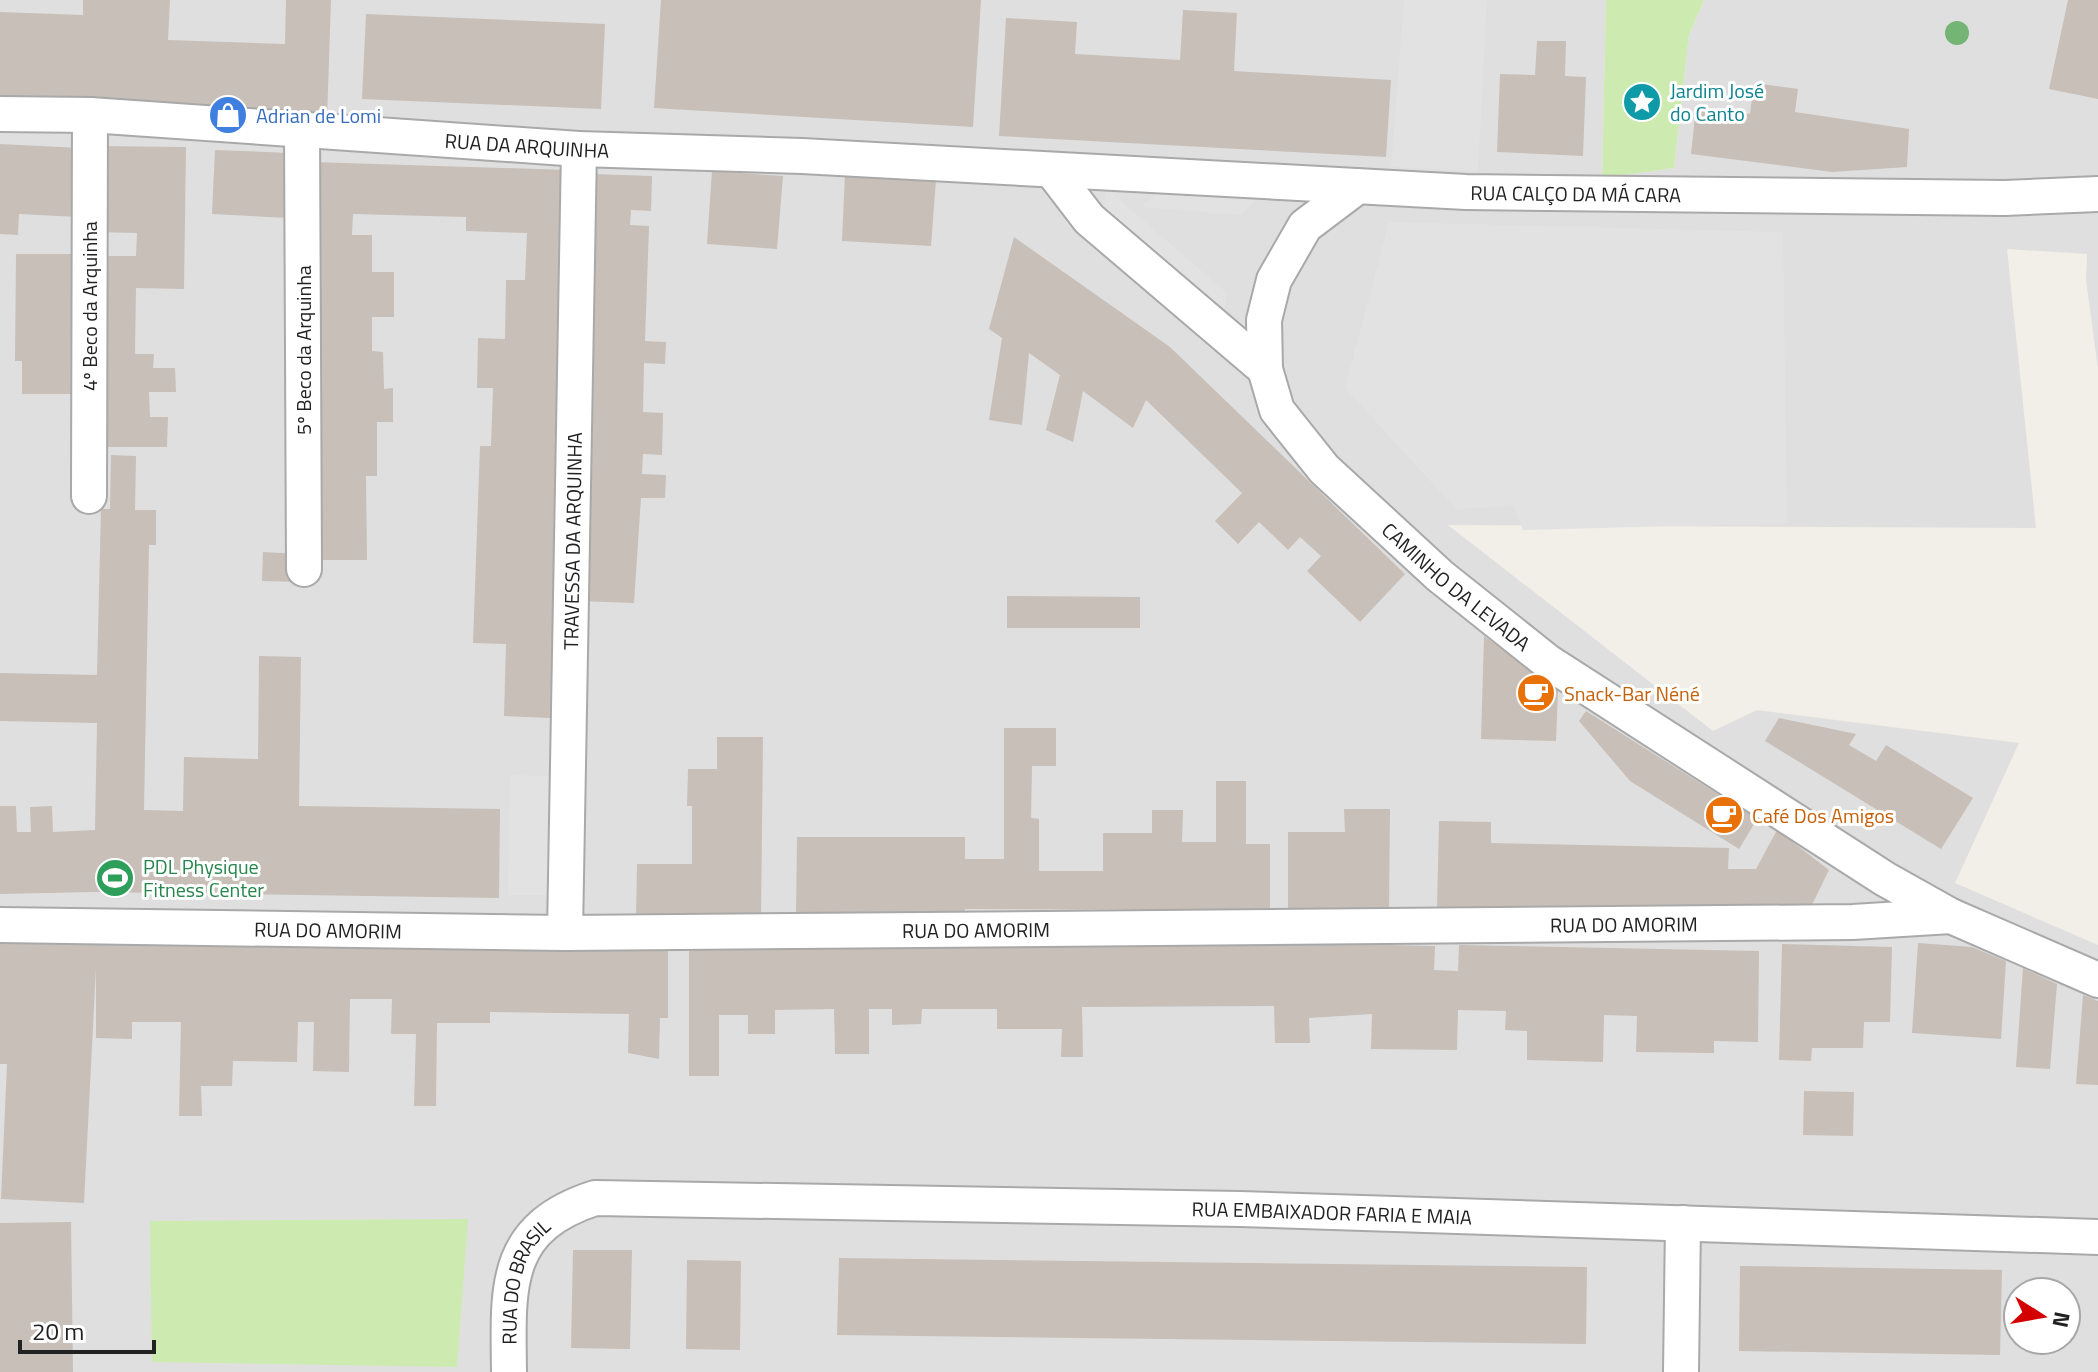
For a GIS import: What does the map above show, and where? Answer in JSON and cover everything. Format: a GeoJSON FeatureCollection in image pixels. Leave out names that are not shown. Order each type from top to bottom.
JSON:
{"type":"FeatureCollection","features":[{"type":"Feature","properties":{"kind":"street","name":"RUA DA ARQUINHA"},"geometry":{"type":"LineString","coordinates":[[0,114],[90,115],[579,149],[802,156],[1053,172]]}},
{"type":"Feature","properties":{"kind":"street","name":"4º Beco da Arquinha"},"geometry":{"type":"LineString","coordinates":[[89,496],[90,115]]}},
{"type":"Feature","properties":{"kind":"street","name":"5º Beco da Arquinha"},"geometry":{"type":"LineString","coordinates":[[302,131],[304,569]]}},
{"type":"Feature","properties":{"kind":"street","name":"TRAVESSA DA ARQUINHA"},"geometry":{"type":"LineString","coordinates":[[565,933],[579,149]]}},
{"type":"Feature","properties":{"kind":"street","name":"RUA CALÇO DA MÁ CARA"},"geometry":{"type":"LineString","coordinates":[[1053,172],[1652,195],[2005,198],[2098,194]]}},
{"type":"Feature","properties":{"kind":"street"},"geometry":{"type":"LineString","coordinates":[[1053,172],[1089,219],[1265,369]]}},
{"type":"Feature","properties":{"kind":"street","name":"CAMINHO DA LEVADA"},"geometry":{"type":"LineString","coordinates":[[1358,186],[1305,226],[1274,280],[1264,320],[1265,369],[1277,410],[1324,469],[1452,586],[1548,662],[1885,879],[1951,916],[2098,980]]}},
{"type":"Feature","properties":{"kind":"street","name":"RUA DO AMORIM"},"geometry":{"type":"LineString","coordinates":[[0,925],[565,933],[1853,922],[1951,916]]}},
{"type":"Feature","properties":{"kind":"street","name":"RUA EMBAIXADOR FARIA E MAIA"},"geometry":{"type":"LineString","coordinates":[[566,1207],[595,1198],[821,1200],[2098,1237]]}},
{"type":"Feature","properties":{"kind":"street","name":"RUA DO BRASIL"},"geometry":{"type":"LineString","coordinates":[[509,1372],[509,1282],[518,1254],[542,1224],[566,1207]]}},
{"type":"Feature","properties":{"kind":"street"},"geometry":{"type":"LineString","coordinates":[[1681,1372],[1683,1223]]}},
{"type":"Feature","properties":{"kind":"shaded area"},"geometry":{"type":"Polygon","coordinates":[[[0,0],[1606,0],[1602,177],[1674,168],[1689,35],[1704,0],[2098,0],[2098,369],[2086,280],[2087,254],[2007,249],[2036,528],[1448,525],[1713,731],[1757,710],[2019,743],[1955,883],[2098,945],[2098,1372],[0,1372],[0,0]]]}},
{"type":"Feature","properties":{"kind":"shaded area"},"geometry":{"type":"Polygon","coordinates":[[[1404,0],[1487,0],[1478,171],[1391,167],[1404,0]]]}},
{"type":"Feature","properties":{"kind":"shaded area"},"geometry":{"type":"Polygon","coordinates":[[[1172,179],[1268,187],[1241,215],[1141,207],[1172,179]]]}},
{"type":"Feature","properties":{"kind":"shaded area"},"geometry":{"type":"Polygon","coordinates":[[[1106,188],[1227,293],[1222,326],[1103,222],[1106,188]]]}},
{"type":"Feature","properties":{"kind":"shaded area"},"geometry":{"type":"Polygon","coordinates":[[[1389,222],[1783,232],[1787,523],[1523,530],[1513,506],[1456,509],[1345,388],[1389,222]]]}},
{"type":"Feature","properties":{"kind":"shaded area"},"geometry":{"type":"Polygon","coordinates":[[[510,775],[553,776],[551,895],[508,895],[510,775]]]}},
{"type":"Feature","properties":{"kind":"green space","name":"Jardim José do Canto"},"geometry":{"type":"Polygon","coordinates":[[[1606,0],[1704,0],[1689,35],[1674,168],[1602,178],[1606,0]]]}},
{"type":"Feature","properties":{"kind":"green space"},"geometry":{"type":"Polygon","coordinates":[[[468,1219],[457,1367],[152,1362],[150,1221],[468,1219]]]}},
{"type":"Feature","properties":{"kind":"building"},"geometry":{"type":"Polygon","coordinates":[[[83,0],[170,0],[168,40],[285,44],[286,0],[331,0],[327,119],[0,100],[0,12],[83,15],[83,0]]]}},
{"type":"Feature","properties":{"kind":"building"},"geometry":{"type":"Polygon","coordinates":[[[661,0],[981,0],[973,127],[654,108],[661,0]]]}},
{"type":"Feature","properties":{"kind":"building"},"geometry":{"type":"Polygon","coordinates":[[[2068,0],[2098,0],[2098,99],[2049,89],[2068,0]]]}},
{"type":"Feature","properties":{"kind":"building"},"geometry":{"type":"Polygon","coordinates":[[[1183,10],[1237,13],[1234,71],[1391,80],[1386,157],[999,136],[1006,18],[1077,22],[1075,54],[1180,60],[1183,10]]]}},
{"type":"Feature","properties":{"kind":"building"},"geometry":{"type":"Polygon","coordinates":[[[366,14],[605,24],[601,109],[362,99],[366,14]]]}},
{"type":"Feature","properties":{"kind":"building"},"geometry":{"type":"Polygon","coordinates":[[[1537,41],[1566,41],[1565,76],[1586,77],[1583,156],[1497,152],[1500,74],[1535,75],[1537,41]]]}},
{"type":"Feature","properties":{"kind":"building"},"geometry":{"type":"Polygon","coordinates":[[[1754,83],[1798,89],[1795,112],[1909,129],[1907,167],[1832,172],[1691,154],[1696,107],[1750,114],[1754,83]]]}},
{"type":"Feature","properties":{"kind":"building"},"geometry":{"type":"Polygon","coordinates":[[[0,144],[80,148],[77,217],[19,214],[18,235],[0,234],[0,144]]]}},
{"type":"Feature","properties":{"kind":"building"},"geometry":{"type":"Polygon","coordinates":[[[94,146],[186,147],[184,289],[136,288],[135,354],[154,354],[153,368],[175,368],[176,392],[149,392],[150,417],[168,417],[167,447],[99,447],[101,256],[136,256],[137,233],[93,232],[94,146]]]}},
{"type":"Feature","properties":{"kind":"building"},"geometry":{"type":"Polygon","coordinates":[[[215,150],[291,153],[288,218],[212,214],[215,150]]]}},
{"type":"Feature","properties":{"kind":"building"},"geometry":{"type":"Polygon","coordinates":[[[312,162],[569,170],[550,718],[504,716],[506,644],[473,643],[480,446],[491,446],[493,388],[477,388],[478,338],[505,339],[506,280],[525,280],[527,233],[466,231],[466,217],[353,214],[352,235],[372,235],[372,272],[394,272],[394,317],[372,317],[372,351],[383,352],[384,389],[393,388],[393,422],[377,422],[377,476],[366,476],[367,560],[313,560],[312,162]]]}},
{"type":"Feature","properties":{"kind":"building"},"geometry":{"type":"Polygon","coordinates":[[[712,171],[783,176],[777,249],[707,244],[712,171]]]}},
{"type":"Feature","properties":{"kind":"building"},"geometry":{"type":"Polygon","coordinates":[[[593,174],[652,176],[651,211],[631,210],[630,225],[649,226],[645,341],[666,342],[665,364],[644,363],[643,412],[663,413],[662,455],[643,454],[642,474],[666,475],[665,498],[641,498],[634,603],[579,601],[593,174]]]}},
{"type":"Feature","properties":{"kind":"building"},"geometry":{"type":"Polygon","coordinates":[[[845,174],[936,180],[931,246],[842,241],[845,174]]]}},
{"type":"Feature","properties":{"kind":"building"},"geometry":{"type":"Polygon","coordinates":[[[1014,237],[1170,347],[1405,574],[1360,622],[1307,571],[1321,556],[1300,537],[1288,550],[1259,522],[1238,544],[1215,521],[1242,493],[1146,400],[1133,428],[1083,391],[1073,442],[1046,430],[1060,375],[1029,353],[1022,425],[989,420],[1002,338],[989,329],[1014,237]]]}},
{"type":"Feature","properties":{"kind":"building"},"geometry":{"type":"Polygon","coordinates":[[[16,254],[75,254],[74,394],[22,394],[22,361],[15,361],[16,254]]]}},
{"type":"Feature","properties":{"kind":"building"},"geometry":{"type":"Polygon","coordinates":[[[111,455],[136,456],[135,510],[156,510],[156,545],[149,545],[144,810],[183,811],[184,757],[258,759],[259,656],[301,657],[299,806],[500,809],[499,898],[94,892],[0,894],[0,806],[16,806],[17,832],[31,832],[30,807],[52,806],[53,832],[95,830],[97,723],[0,721],[0,673],[97,675],[101,509],[110,509],[111,455]]]}},
{"type":"Feature","properties":{"kind":"building"},"geometry":{"type":"Polygon","coordinates":[[[263,552],[298,554],[297,582],[262,581],[263,552]]]}},
{"type":"Feature","properties":{"kind":"building"},"geometry":{"type":"Polygon","coordinates":[[[1007,596],[1140,597],[1140,628],[1007,628],[1007,596]]]}},
{"type":"Feature","properties":{"kind":"building"},"geometry":{"type":"Polygon","coordinates":[[[1484,636],[1558,690],[1556,741],[1481,739],[1484,636]]]}},
{"type":"Feature","properties":{"kind":"building"},"geometry":{"type":"Polygon","coordinates":[[[1586,711],[1757,819],[1739,849],[1630,781],[1579,721],[1586,711]]]}},
{"type":"Feature","properties":{"kind":"building"},"geometry":{"type":"Polygon","coordinates":[[[1779,718],[1856,734],[1849,745],[1876,761],[1886,745],[1973,798],[1941,849],[1765,741],[1779,718]]]}},
{"type":"Feature","properties":{"kind":"building"},"geometry":{"type":"Polygon","coordinates":[[[1004,728],[1056,728],[1056,766],[1032,766],[1031,818],[1039,819],[1039,871],[1103,871],[1103,833],[1152,833],[1152,810],[1183,810],[1182,842],[1216,842],[1216,781],[1246,781],[1246,844],[1270,844],[1270,910],[965,909],[964,918],[796,918],[797,837],[965,837],[965,859],[1004,859],[1004,728]]]}},
{"type":"Feature","properties":{"kind":"building"},"geometry":{"type":"Polygon","coordinates":[[[717,737],[763,737],[761,921],[636,919],[637,864],[692,864],[692,806],[687,806],[688,769],[717,769],[717,737]]]}},
{"type":"Feature","properties":{"kind":"building"},"geometry":{"type":"Polygon","coordinates":[[[1344,809],[1390,809],[1389,910],[1288,910],[1288,832],[1345,832],[1344,809]]]}},
{"type":"Feature","properties":{"kind":"building"},"geometry":{"type":"Polygon","coordinates":[[[1439,821],[1491,822],[1491,843],[1729,848],[1728,869],[1756,869],[1777,830],[1829,870],[1806,917],[1437,910],[1439,821]]]}},
{"type":"Feature","properties":{"kind":"building"},"geometry":{"type":"Polygon","coordinates":[[[0,939],[204,945],[204,939],[668,945],[668,1018],[660,1018],[659,1059],[628,1053],[629,1014],[490,1012],[490,1023],[437,1023],[436,1106],[414,1106],[416,1034],[391,1034],[392,999],[350,999],[349,1072],[313,1071],[314,1022],[298,1022],[297,1062],[233,1061],[232,1086],[201,1086],[202,1116],[179,1116],[181,1022],[132,1022],[132,1039],[96,1038],[96,968],[84,1203],[1,1199],[7,1064],[0,1064],[0,939]]]}},
{"type":"Feature","properties":{"kind":"building"},"geometry":{"type":"Polygon","coordinates":[[[1918,943],[1972,947],[2006,961],[2001,1039],[1912,1033],[1918,943]]]}},
{"type":"Feature","properties":{"kind":"building"},"geometry":{"type":"Polygon","coordinates":[[[1782,944],[1892,947],[1890,1022],[1864,1022],[1863,1048],[1812,1048],[1811,1061],[1779,1060],[1782,944]]]}},
{"type":"Feature","properties":{"kind":"building"},"geometry":{"type":"Polygon","coordinates":[[[1459,945],[1759,951],[1758,1042],[1714,1041],[1714,1053],[1636,1052],[1637,1016],[1604,1015],[1603,1062],[1527,1060],[1527,1031],[1505,1030],[1506,1011],[1458,1010],[1457,1050],[1371,1049],[1372,1014],[1309,1018],[1310,1043],[1275,1043],[1274,1006],[1082,1007],[1083,1057],[1061,1057],[1062,1029],[997,1029],[997,1009],[922,1009],[921,1024],[892,1025],[892,1009],[869,1009],[869,1054],[835,1054],[834,1009],[775,1010],[775,1034],[748,1034],[748,1015],[719,1015],[719,1076],[689,1076],[689,946],[1435,946],[1434,970],[1458,971],[1459,945]]]}},
{"type":"Feature","properties":{"kind":"building"},"geometry":{"type":"Polygon","coordinates":[[[2023,968],[2057,984],[2050,1069],[2016,1067],[2023,968]]]}},
{"type":"Feature","properties":{"kind":"building"},"geometry":{"type":"Polygon","coordinates":[[[2083,995],[2098,1001],[2098,1085],[2076,1084],[2083,995]]]}},
{"type":"Feature","properties":{"kind":"building"},"geometry":{"type":"Polygon","coordinates":[[[1804,1091],[1854,1092],[1853,1136],[1803,1135],[1804,1091]]]}},
{"type":"Feature","properties":{"kind":"building"},"geometry":{"type":"Polygon","coordinates":[[[71,1222],[73,1372],[0,1372],[0,1223],[71,1222]]]}},
{"type":"Feature","properties":{"kind":"building"},"geometry":{"type":"Polygon","coordinates":[[[573,1250],[632,1250],[630,1349],[571,1348],[573,1250]]]}},
{"type":"Feature","properties":{"kind":"building"},"geometry":{"type":"Polygon","coordinates":[[[839,1258],[1587,1267],[1586,1344],[837,1335],[839,1258]]]}},
{"type":"Feature","properties":{"kind":"building"},"geometry":{"type":"Polygon","coordinates":[[[687,1260],[741,1261],[740,1350],[686,1349],[687,1260]]]}},
{"type":"Feature","properties":{"kind":"building"},"geometry":{"type":"Polygon","coordinates":[[[1740,1266],[2002,1270],[2000,1355],[1739,1351],[1740,1266]]]}},
{"type":"Feature","properties":{"kind":"place","name":"Jardim José do Canto"},"geometry":{"type":"Point","coordinates":[1642,102]}},
{"type":"Feature","properties":{"kind":"place","name":"Adrian de Lomi"},"geometry":{"type":"Point","coordinates":[228,115]}},
{"type":"Feature","properties":{"kind":"place","name":"Snack-Bar Néné"},"geometry":{"type":"Point","coordinates":[1536,693]}},
{"type":"Feature","properties":{"kind":"place","name":"Café Dos Amigos"},"geometry":{"type":"Point","coordinates":[1724,815]}},
{"type":"Feature","properties":{"kind":"place","name":"PDL Physique Fitness Center"},"geometry":{"type":"Point","coordinates":[115,878]}}]}
